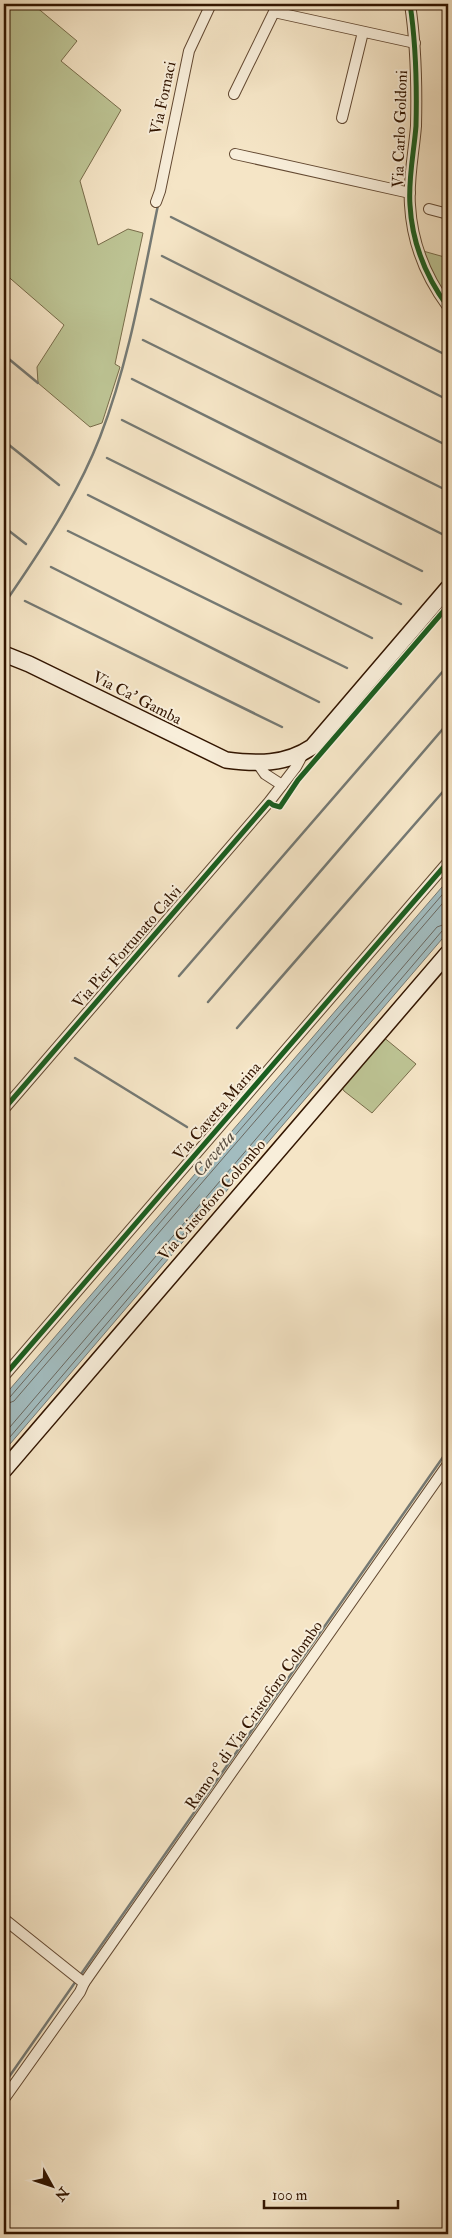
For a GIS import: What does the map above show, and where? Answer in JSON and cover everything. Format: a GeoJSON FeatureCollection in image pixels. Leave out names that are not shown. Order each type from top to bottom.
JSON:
{"type":"FeatureCollection","features":[{"type":"Feature","properties":{"kind":"street","name":"Via Fornaci"},"geometry":{"type":"LineString","coordinates":[[156,202],[189,50],[211,4]]}},
{"type":"Feature","properties":{"kind":"street","name":"Via Carlo Goldoni"},"geometry":{"type":"LineString","coordinates":[[410,4],[415,43],[416,125],[410,193],[413,231],[422,263],[435,290],[448,307]]}},
{"type":"Feature","properties":{"kind":"street"},"geometry":{"type":"LineString","coordinates":[[234,94],[277,8],[363,32],[415,43]]}},
{"type":"Feature","properties":{"kind":"street"},"geometry":{"type":"LineString","coordinates":[[342,118],[363,32]]}},
{"type":"Feature","properties":{"kind":"street"},"geometry":{"type":"LineString","coordinates":[[235,154],[410,193]]}},
{"type":"Feature","properties":{"kind":"street"},"geometry":{"type":"LineString","coordinates":[[429,209],[448,214]]}},
{"type":"Feature","properties":{"kind":"street","name":"Via Ca' Gamba"},"geometry":{"type":"LineString","coordinates":[[4,654],[29,664],[226,760],[258,764],[275,762],[304,752],[321,737],[448,588]]}},
{"type":"Feature","properties":{"kind":"street","name":"Via Pier Fortunato Calvi"},"geometry":{"type":"LineString","coordinates":[[4,1109],[282,785],[304,752]]}},
{"type":"Feature","properties":{"kind":"street"},"geometry":{"type":"LineString","coordinates":[[258,764],[265,774],[282,785]]}},
{"type":"Feature","properties":{"kind":"street","name":"Via Cavetta Marina"},"geometry":{"type":"LineString","coordinates":[[4,1376],[448,862]]}},
{"type":"Feature","properties":{"kind":"street","name":"Via Cristoforo Colombo"},"geometry":{"type":"LineString","coordinates":[[4,1470],[448,953]]}},
{"type":"Feature","properties":{"kind":"street","name":"Ramo 1° di Via Cristoforo Colombo"},"geometry":{"type":"LineString","coordinates":[[4,2099],[80,1992],[79,1979],[232,1774],[448,1464]]}},
{"type":"Feature","properties":{"kind":"street"},"geometry":{"type":"LineString","coordinates":[[4,1919],[79,1979]]}},
{"type":"Feature","properties":{"kind":"green space"},"geometry":{"type":"Polygon","coordinates":[[[4,4],[36,4],[35,6],[77,41],[61,61],[121,110],[80,181],[98,245],[128,229],[143,233],[115,364],[120,367],[102,423],[90,427],[38,383],[37,367],[64,325],[4,273],[4,4]]]}},
{"type":"Feature","properties":{"kind":"green space"},"geometry":{"type":"Polygon","coordinates":[[[423,251],[448,258],[448,299],[429,268],[423,251]]]}},
{"type":"Feature","properties":{"kind":"green space"},"geometry":{"type":"Polygon","coordinates":[[[382,1036],[416,1064],[372,1113],[344,1091],[340,1085],[382,1036]]]}},
{"type":"Feature","properties":{"kind":"water","name":"Cavetta"},"geometry":{"type":"Polygon","coordinates":[[[448,880],[448,932],[4,1451],[4,1396],[448,880]]]}},
{"type":"Feature","properties":{"kind":"waterway"},"geometry":{"type":"LineString","coordinates":[[4,604],[69,502],[100,437],[127,351],[158,205]]}},
{"type":"Feature","properties":{"kind":"waterway"},"geometry":{"type":"LineString","coordinates":[[171,217],[448,356]]}},
{"type":"Feature","properties":{"kind":"waterway"},"geometry":{"type":"LineString","coordinates":[[162,256],[448,400]]}},
{"type":"Feature","properties":{"kind":"waterway"},"geometry":{"type":"LineString","coordinates":[[151,299],[448,446]]}},
{"type":"Feature","properties":{"kind":"waterway"},"geometry":{"type":"LineString","coordinates":[[143,340],[448,491]]}},
{"type":"Feature","properties":{"kind":"waterway"},"geometry":{"type":"LineString","coordinates":[[4,355],[38,383]]}},
{"type":"Feature","properties":{"kind":"waterway"},"geometry":{"type":"LineString","coordinates":[[132,379],[448,537]]}},
{"type":"Feature","properties":{"kind":"waterway"},"geometry":{"type":"LineString","coordinates":[[122,420],[422,571]]}},
{"type":"Feature","properties":{"kind":"waterway"},"geometry":{"type":"LineString","coordinates":[[4,441],[59,485]]}},
{"type":"Feature","properties":{"kind":"waterway"},"geometry":{"type":"LineString","coordinates":[[107,458],[401,604]]}},
{"type":"Feature","properties":{"kind":"waterway"},"geometry":{"type":"LineString","coordinates":[[88,495],[372,638]]}},
{"type":"Feature","properties":{"kind":"waterway"},"geometry":{"type":"LineString","coordinates":[[4,527],[26,544]]}},
{"type":"Feature","properties":{"kind":"waterway"},"geometry":{"type":"LineString","coordinates":[[68,531],[347,668]]}},
{"type":"Feature","properties":{"kind":"waterway"},"geometry":{"type":"LineString","coordinates":[[51,567],[319,702]]}},
{"type":"Feature","properties":{"kind":"waterway"},"geometry":{"type":"LineString","coordinates":[[25,601],[282,727]]}},
{"type":"Feature","properties":{"kind":"waterway"},"geometry":{"type":"LineString","coordinates":[[179,976],[444,670]]}},
{"type":"Feature","properties":{"kind":"waterway"},"geometry":{"type":"LineString","coordinates":[[208,1002],[448,723]]}},
{"type":"Feature","properties":{"kind":"waterway"},"geometry":{"type":"LineString","coordinates":[[237,1028],[448,786]]}},
{"type":"Feature","properties":{"kind":"waterway"},"geometry":{"type":"LineString","coordinates":[[75,1058],[187,1127]]}},
{"type":"Feature","properties":{"kind":"waterway"},"geometry":{"type":"LineString","coordinates":[[79,1977],[448,1450]]}},
{"type":"Feature","properties":{"kind":"waterway"},"geometry":{"type":"LineString","coordinates":[[4,2084],[76,1981]]}},
{"type":"Feature","properties":{"kind":"cycle path"},"geometry":{"type":"LineString","coordinates":[[410,4],[415,49],[416,95],[416,126],[410,185],[411,219],[417,246],[427,272],[448,307]]}},
{"type":"Feature","properties":{"kind":"cycle path"},"geometry":{"type":"LineString","coordinates":[[4,1109],[269,802],[280,807],[298,780],[448,606]]}},
{"type":"Feature","properties":{"kind":"cycle path"},"geometry":{"type":"LineString","coordinates":[[4,1376],[448,862]]}}]}
